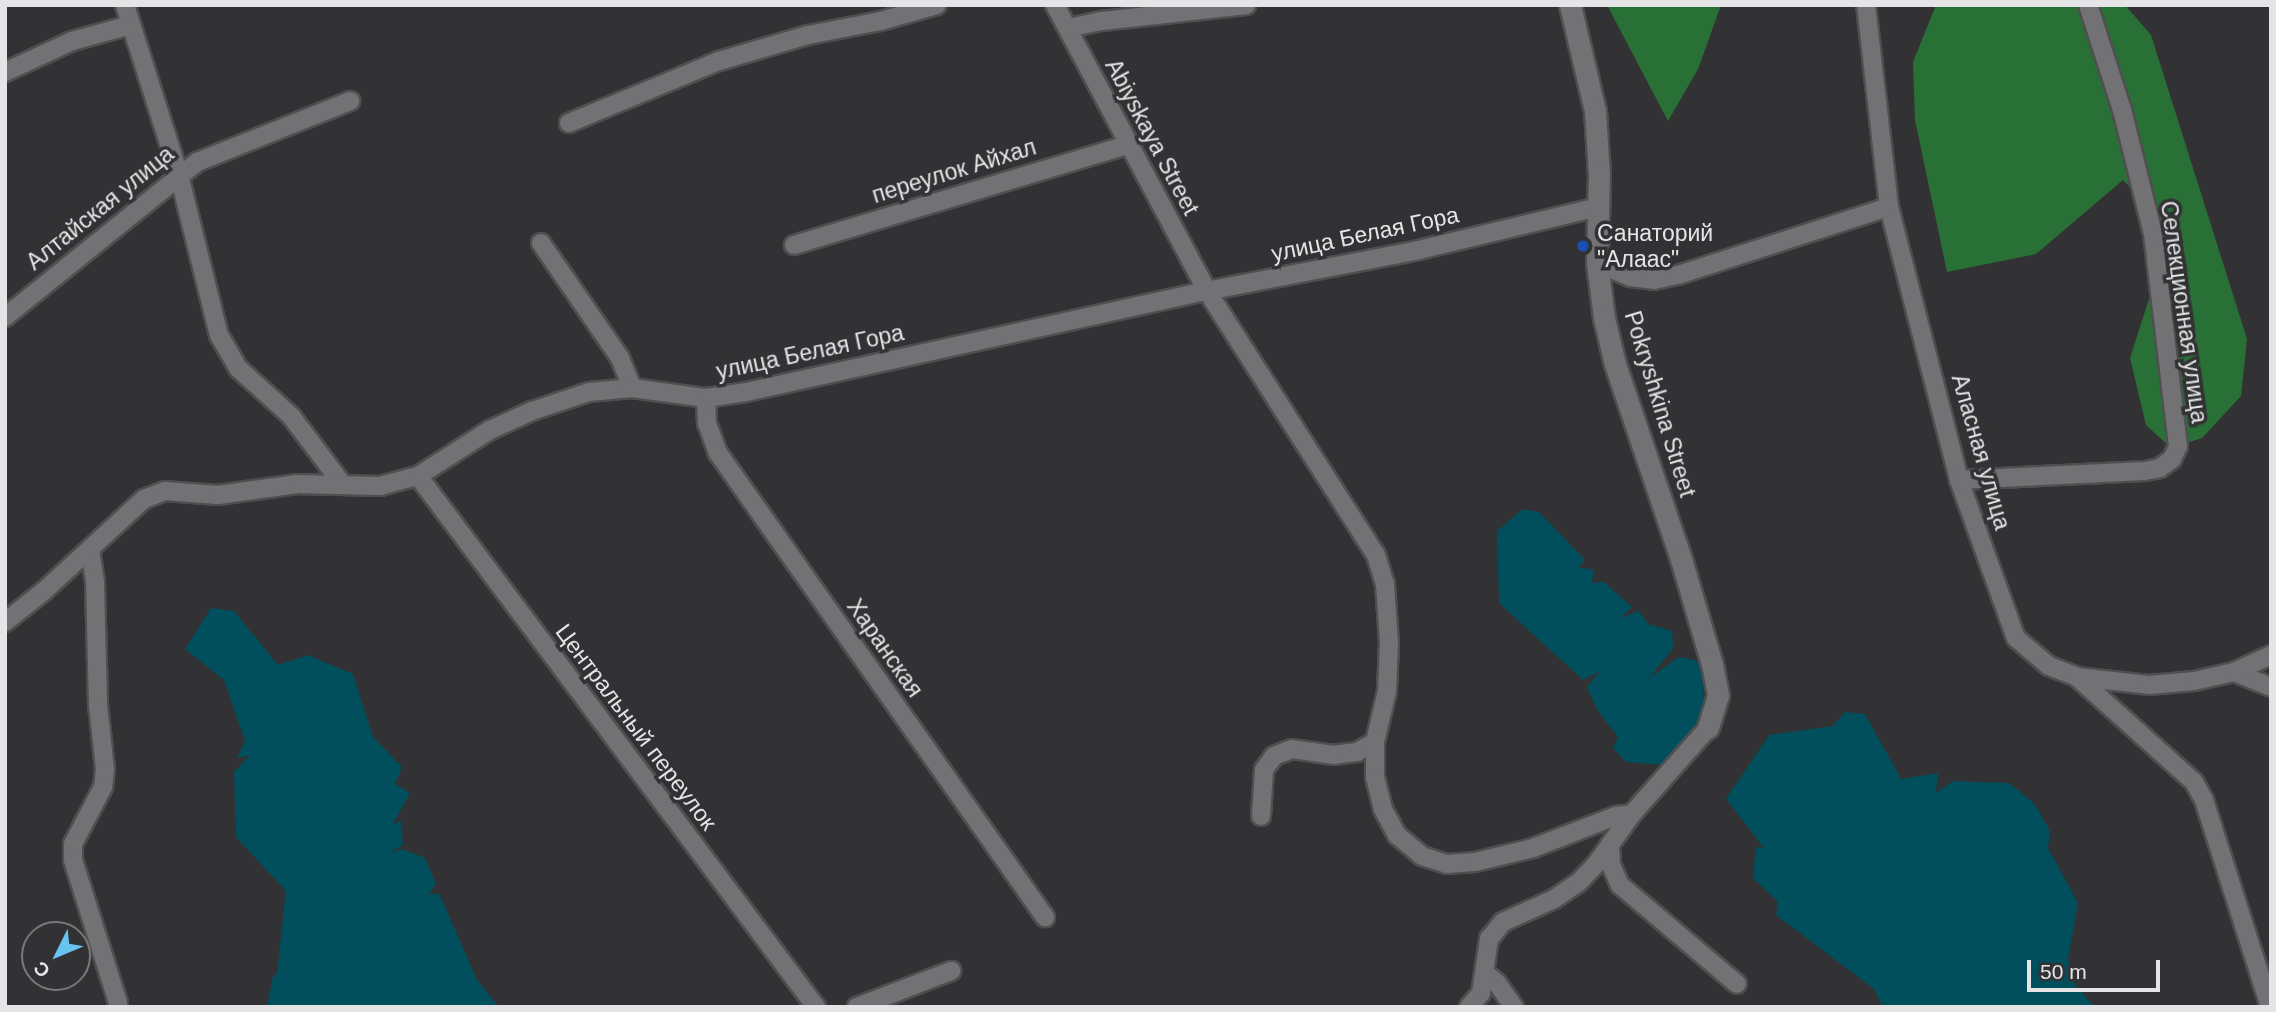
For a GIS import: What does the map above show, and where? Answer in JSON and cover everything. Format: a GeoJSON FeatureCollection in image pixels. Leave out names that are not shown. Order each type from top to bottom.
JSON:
{"type":"FeatureCollection","features":[{"type":"Feature","properties":{"kind":"street"},"geometry":{"type":"LineString","coordinates":[[125,5],[178,175],[219,335],[239,369],[291,416],[343,485]]}},
{"type":"Feature","properties":{"kind":"street"},"geometry":{"type":"LineString","coordinates":[[569,123],[719,61],[808,35],[881,21],[937,5]]}},
{"type":"Feature","properties":{"kind":"street","name":"Abiyskaya Street"},"geometry":{"type":"LineString","coordinates":[[1055,5],[1127,145],[1207,291],[1376,555],[1385,584],[1390,643],[1387,691],[1376,743],[1375,777],[1383,809],[1398,835],[1422,856],[1447,864],[1475,862],[1533,848],[1616,816],[1632,814]]}},
{"type":"Feature","properties":{"kind":"street"},"geometry":{"type":"LineString","coordinates":[[1068,28],[1102,21],[1246,5]]}},
{"type":"Feature","properties":{"kind":"street","name":"Pokryshkina Street"},"geometry":{"type":"LineString","coordinates":[[1570,5],[1595,111],[1600,174],[1597,263],[1604,318],[1615,364],[1681,559],[1712,664],[1718,695],[1708,729]]}},
{"type":"Feature","properties":{"kind":"street","name":"Аласная улица"},"geometry":{"type":"LineString","coordinates":[[1866,5],[1889,207],[1959,480],[2016,638],[2049,666],[2077,677]]}},
{"type":"Feature","properties":{"kind":"street","name":"Селекционная улица"},"geometry":{"type":"LineString","coordinates":[[1959,480],[2145,471],[2160,468],[2172,459],[2178,446],[2153,234],[2122,110],[2088,5]]}},
{"type":"Feature","properties":{"kind":"street"},"geometry":{"type":"LineString","coordinates":[[5,72],[72,41],[131,25]]}},
{"type":"Feature","properties":{"kind":"street","name":"Алтайская улица"},"geometry":{"type":"LineString","coordinates":[[5,317],[197,162],[350,101]]}},
{"type":"Feature","properties":{"kind":"street","name":"переулок Айхал"},"geometry":{"type":"LineString","coordinates":[[794,245],[1127,145]]}},
{"type":"Feature","properties":{"kind":"street","name":"улица Белая Гора"},"geometry":{"type":"LineString","coordinates":[[5,622],[90,550],[144,499],[165,491],[218,495],[297,484],[380,486],[418,476],[489,430],[589,391],[632,388],[706,398],[746,393],[1207,291],[1419,250],[1598,207]]}},
{"type":"Feature","properties":{"kind":"street"},"geometry":{"type":"LineString","coordinates":[[1597,263],[1630,277],[1654,279],[1678,275],[1889,207]]}},
{"type":"Feature","properties":{"kind":"street"},"geometry":{"type":"LineString","coordinates":[[541,243],[620,358],[632,388]]}},
{"type":"Feature","properties":{"kind":"street","name":"Харанская"},"geometry":{"type":"LineString","coordinates":[[706,398],[707,423],[718,453],[1045,917]]}},
{"type":"Feature","properties":{"kind":"street","name":"Центральный переулок"},"geometry":{"type":"LineString","coordinates":[[418,476],[816,1007]]}},
{"type":"Feature","properties":{"kind":"street"},"geometry":{"type":"LineString","coordinates":[[90,550],[95,582],[98,705],[105,769],[103,787],[73,844],[73,860],[118,1003]]}},
{"type":"Feature","properties":{"kind":"street"},"geometry":{"type":"LineString","coordinates":[[2077,677],[2149,685],[2194,681],[2234,672],[2271,655]]}},
{"type":"Feature","properties":{"kind":"street"},"geometry":{"type":"LineString","coordinates":[[2234,672],[2271,688]]}},
{"type":"Feature","properties":{"kind":"street"},"geometry":{"type":"LineString","coordinates":[[2077,677],[2118,711],[2146,742],[2194,782],[2204,800],[2270,1007]]}},
{"type":"Feature","properties":{"kind":"street"},"geometry":{"type":"LineString","coordinates":[[1469,1007],[1481,993],[1486,974],[1484,956],[1489,939],[1503,922],[1554,899],[1578,883],[1610,846],[1632,814],[1708,729]]}},
{"type":"Feature","properties":{"kind":"street"},"geometry":{"type":"LineString","coordinates":[[1261,816],[1264,770],[1274,756],[1292,749],[1334,755],[1357,752],[1376,743]]}},
{"type":"Feature","properties":{"kind":"street"},"geometry":{"type":"LineString","coordinates":[[1610,846],[1611,865],[1620,885],[1737,984]]}},
{"type":"Feature","properties":{"kind":"street"},"geometry":{"type":"LineString","coordinates":[[857,1007],[951,971]]}},
{"type":"Feature","properties":{"kind":"street"},"geometry":{"type":"LineString","coordinates":[[1486,974],[1497,982],[1514,1007]]}},
{"type":"Feature","properties":{"kind":"green space"},"geometry":{"type":"Polygon","coordinates":[[[1607,5],[1721,5],[1698,69],[1668,121],[1607,5]]]}},
{"type":"Feature","properties":{"kind":"green space"},"geometry":{"type":"Polygon","coordinates":[[[1936,5],[2125,5],[2151,35],[2247,339],[2241,396],[2202,438],[2171,448],[2146,425],[2130,358],[2150,296],[2157,239],[2147,205],[2123,180],[2036,254],[1947,272],[1915,120],[1913,62],[1936,5]]]}},
{"type":"Feature","properties":{"kind":"water"},"geometry":{"type":"Polygon","coordinates":[[[1523,509],[1539,512],[1585,560],[1578,567],[1594,570],[1592,583],[1604,582],[1632,607],[1620,618],[1639,611],[1648,624],[1672,631],[1673,648],[1649,678],[1679,657],[1695,660],[1701,665],[1705,712],[1664,765],[1626,762],[1613,748],[1618,737],[1598,711],[1587,687],[1600,671],[1583,680],[1499,603],[1497,531],[1523,509]]]}},
{"type":"Feature","properties":{"kind":"water"},"geometry":{"type":"Polygon","coordinates":[[[211,608],[234,611],[278,665],[308,655],[353,674],[373,737],[402,767],[395,784],[410,793],[393,824],[401,821],[403,845],[389,853],[402,849],[425,858],[436,884],[428,895],[439,893],[477,980],[499,1007],[267,1007],[273,977],[277,973],[286,891],[236,837],[234,772],[250,755],[237,758],[245,741],[224,680],[185,649],[211,608]]]}},
{"type":"Feature","properties":{"kind":"water"},"geometry":{"type":"Polygon","coordinates":[[[1845,712],[1865,714],[1901,779],[1938,773],[1936,793],[1953,781],[2009,783],[2034,803],[2050,831],[2048,848],[2078,903],[2068,959],[2075,985],[2095,1007],[1883,1007],[1874,989],[1776,915],[1778,902],[1753,878],[1756,847],[1764,848],[1726,799],[1769,735],[1833,726],[1845,712]]]}},
{"type":"Feature","properties":{"kind":"place","name":"Санаторий \"Алаас\""},"geometry":{"type":"Point","coordinates":[1583,246]}}]}
